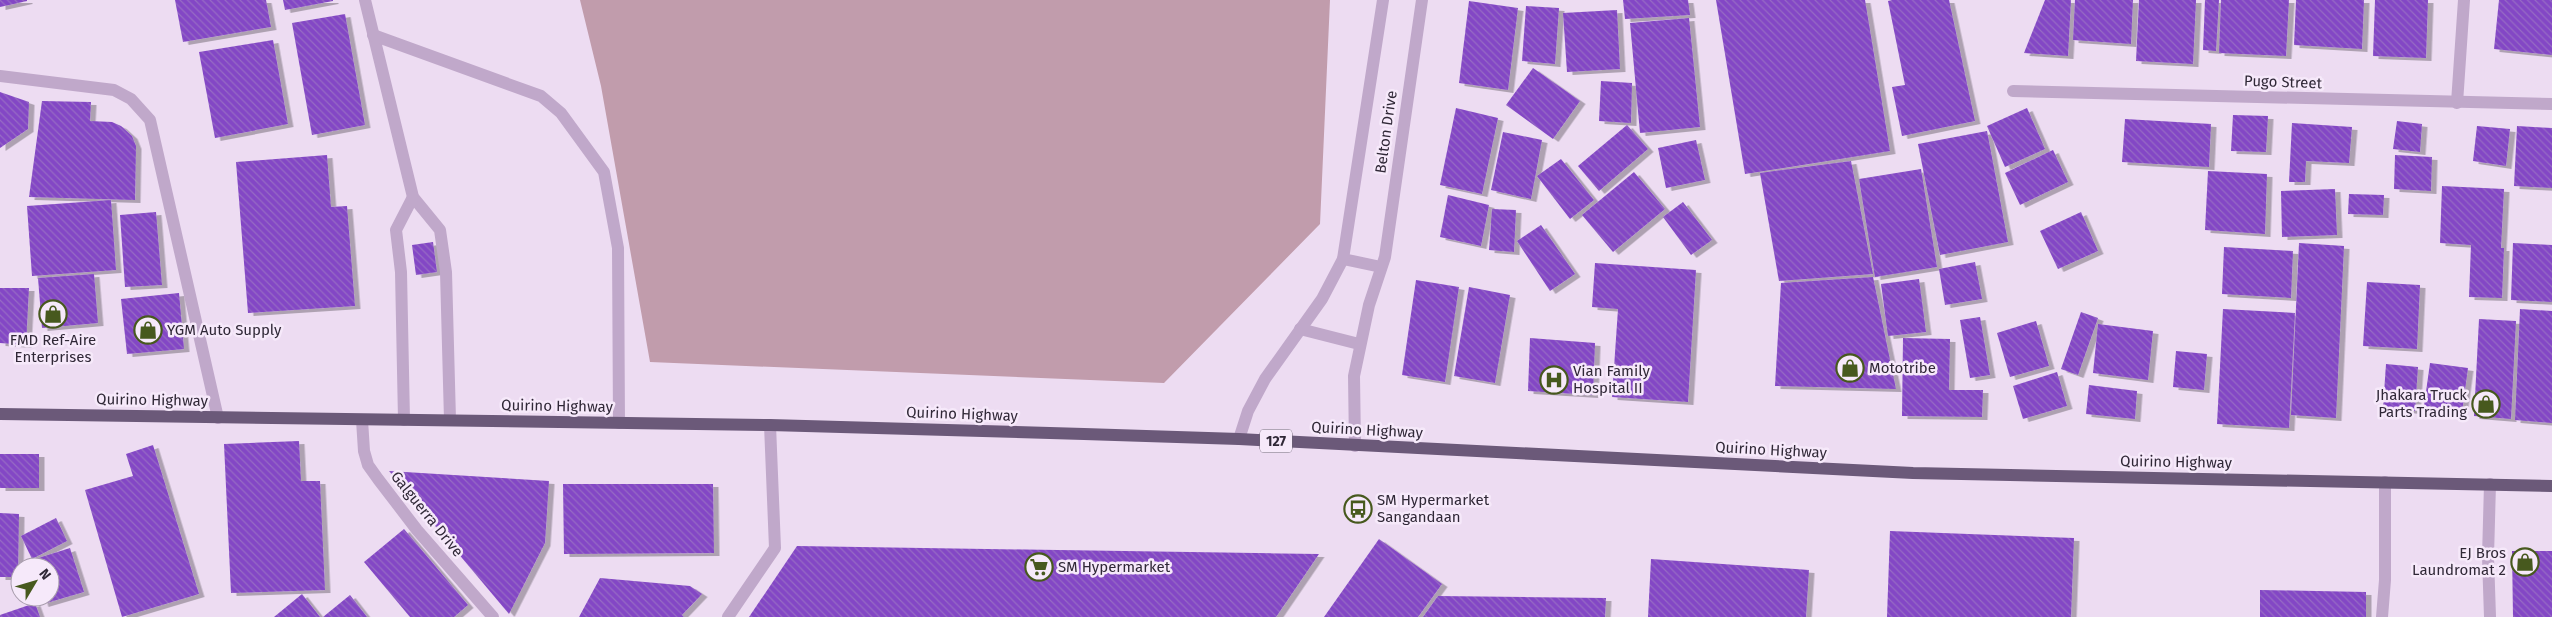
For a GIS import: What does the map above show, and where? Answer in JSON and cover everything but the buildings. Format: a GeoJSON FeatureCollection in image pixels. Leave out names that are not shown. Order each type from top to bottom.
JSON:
{"type":"FeatureCollection","features":[{"type":"Feature","properties":{"kind":"main road","name":"Quirino Highway"},"geometry":{"type":"LineString","coordinates":[[0,414],[770,425],[1239,439],[1912,472],[2552,486]]}},
{"type":"Feature","properties":{"kind":"street"},"geometry":{"type":"LineString","coordinates":[[365,0],[413,197],[440,230],[446,272],[450,420]]}},
{"type":"Feature","properties":{"kind":"street","name":"Belton Drive"},"geometry":{"type":"LineString","coordinates":[[1239,439],[1248,411],[1265,379],[1322,299],[1343,259],[1383,0]]}},
{"type":"Feature","properties":{"kind":"street","name":"Belton Drive"},"geometry":{"type":"LineString","coordinates":[[1355,446],[1354,376],[1359,344],[1385,257],[1422,0]]}},
{"type":"Feature","properties":{"kind":"street"},"geometry":{"type":"LineString","coordinates":[[2457,103],[2464,0]]}},
{"type":"Feature","properties":{"kind":"street"},"geometry":{"type":"LineString","coordinates":[[372,35],[541,96],[561,113],[604,172],[618,248],[619,423]]}},
{"type":"Feature","properties":{"kind":"street"},"geometry":{"type":"LineString","coordinates":[[0,76],[114,90],[131,99],[150,120],[218,418]]}},
{"type":"Feature","properties":{"kind":"street","name":"Pugo Street"},"geometry":{"type":"LineString","coordinates":[[2013,91],[2552,104]]}},
{"type":"Feature","properties":{"kind":"street"},"geometry":{"type":"LineString","coordinates":[[404,420],[401,272],[396,230],[413,197]]}},
{"type":"Feature","properties":{"kind":"street"},"geometry":{"type":"LineString","coordinates":[[1343,259],[1381,267]]}},
{"type":"Feature","properties":{"kind":"street"},"geometry":{"type":"LineString","coordinates":[[1300,329],[1359,344]]}},
{"type":"Feature","properties":{"kind":"street","name":"Galguerra Drive"},"geometry":{"type":"LineString","coordinates":[[362,420],[364,451],[368,465],[417,530],[492,617]]}},
{"type":"Feature","properties":{"kind":"street"},"geometry":{"type":"LineString","coordinates":[[728,617],[775,548],[770,425]]}},
{"type":"Feature","properties":{"kind":"street"},"geometry":{"type":"LineString","coordinates":[[2382,617],[2385,580],[2385,482]]}},
{"type":"Feature","properties":{"kind":"street"},"geometry":{"type":"LineString","coordinates":[[2490,484],[2488,556],[2490,617]]}},
{"type":"Feature","properties":{"kind":"shaded area"},"geometry":{"type":"Polygon","coordinates":[[[580,0],[1330,0],[1320,224],[1164,383],[650,362],[601,86],[580,0]]]}},
{"type":"Feature","properties":{"kind":"place","name":"FMD Ref-Aire Enterprises"},"geometry":{"type":"Point","coordinates":[53,314]}},
{"type":"Feature","properties":{"kind":"place","name":"YGM Auto Supply"},"geometry":{"type":"Point","coordinates":[148,330]}},
{"type":"Feature","properties":{"kind":"place","name":"Mototribe"},"geometry":{"type":"Point","coordinates":[1850,368]}},
{"type":"Feature","properties":{"kind":"place","name":"Vian Family Hospital II"},"geometry":{"type":"Point","coordinates":[1554,380]}},
{"type":"Feature","properties":{"kind":"place","name":"Jhakara Truck Parts Trading"},"geometry":{"type":"Point","coordinates":[2486,404]}},
{"type":"Feature","properties":{"kind":"place","name":"SM Hypermarket Sangandaan"},"geometry":{"type":"Point","coordinates":[1358,509]}},
{"type":"Feature","properties":{"kind":"place","name":"EJ Bros Laundromat 2"},"geometry":{"type":"Point","coordinates":[2525,562]}},
{"type":"Feature","properties":{"kind":"place","name":"SM Hypermarket"},"geometry":{"type":"Point","coordinates":[1039,567]}}]}
